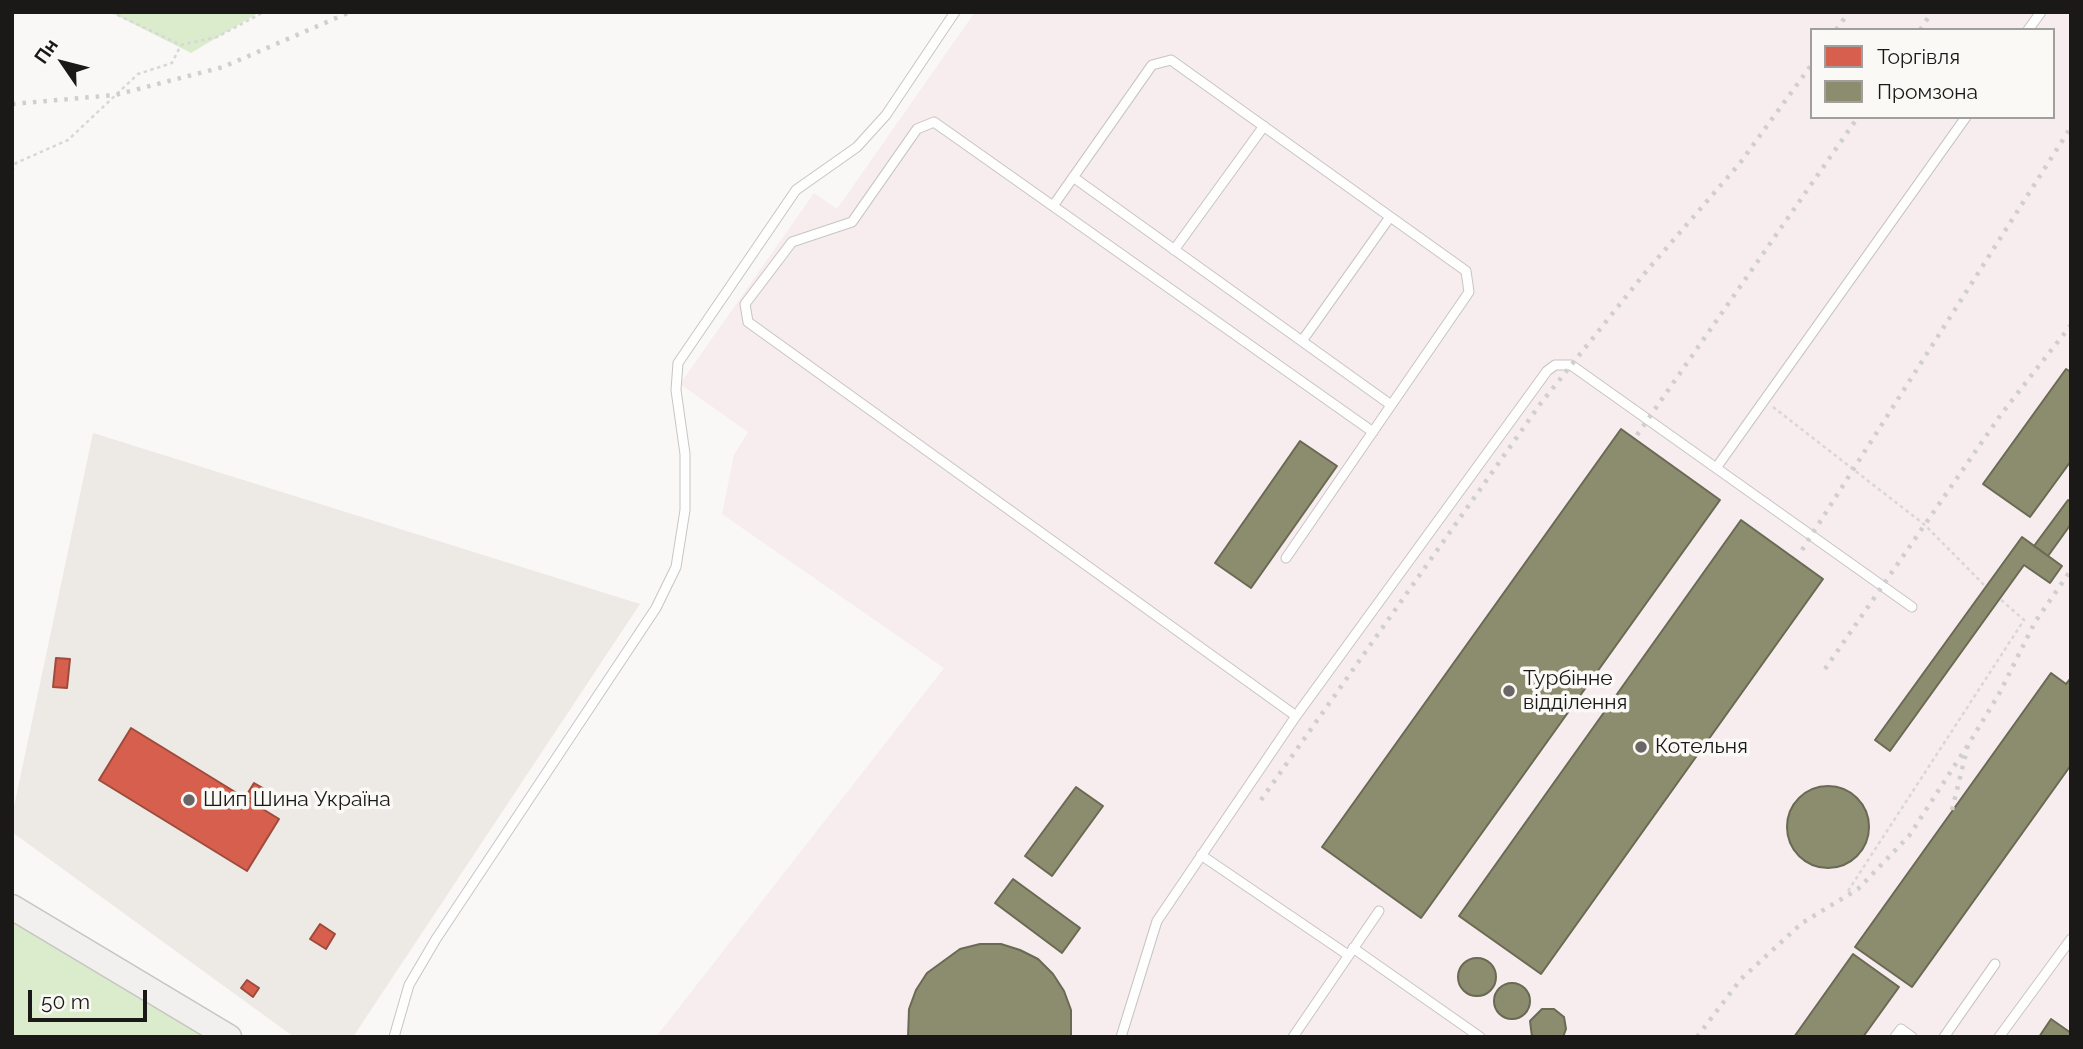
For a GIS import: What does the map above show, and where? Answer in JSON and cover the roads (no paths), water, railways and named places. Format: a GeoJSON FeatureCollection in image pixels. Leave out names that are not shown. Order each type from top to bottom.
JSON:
{"type":"FeatureCollection","features":[{"type":"Feature","properties":{"kind":"street"},"geometry":{"type":"LineString","coordinates":[[12,907],[229,1037]]}},
{"type":"Feature","properties":{"kind":"lane"},"geometry":{"type":"LineString","coordinates":[[394,1037],[409,985],[436,939],[656,608],[676,567],[685,510],[685,454],[676,390],[678,363],[796,190],[857,147],[886,115],[956,12]]}},
{"type":"Feature","properties":{"kind":"lane"},"geometry":{"type":"LineString","coordinates":[[2029,28],[2041,12]]}},
{"type":"Feature","properties":{"kind":"lane"},"geometry":{"type":"LineString","coordinates":[[1053,206],[1152,65],[1171,60],[1466,271],[1470,284],[1469,292],[1286,558]]}},
{"type":"Feature","properties":{"kind":"lane"},"geometry":{"type":"LineString","coordinates":[[1716,468],[1965,119]]}},
{"type":"Feature","properties":{"kind":"lane"},"geometry":{"type":"LineString","coordinates":[[1296,716],[745,317],[746,304],[792,242],[852,222],[917,129],[925,123],[940,125],[1373,432]]}},
{"type":"Feature","properties":{"kind":"lane"},"geometry":{"type":"LineString","coordinates":[[1174,250],[1264,126]]}},
{"type":"Feature","properties":{"kind":"lane"},"geometry":{"type":"LineString","coordinates":[[1073,177],[1391,405]]}},
{"type":"Feature","properties":{"kind":"lane"},"geometry":{"type":"LineString","coordinates":[[1302,341],[1390,217]]}},
{"type":"Feature","properties":{"kind":"lane"},"geometry":{"type":"LineString","coordinates":[[1121,1037],[1157,920],[1296,716],[1546,371],[1555,365],[1572,365],[1912,607]]}},
{"type":"Feature","properties":{"kind":"lane"},"geometry":{"type":"LineString","coordinates":[[1201,855],[1480,1037]]}},
{"type":"Feature","properties":{"kind":"lane"},"geometry":{"type":"LineString","coordinates":[[1293,1037],[1379,911]]}},
{"type":"Feature","properties":{"kind":"lane"},"geometry":{"type":"LineString","coordinates":[[1998,1037],[2071,939]]}},
{"type":"Feature","properties":{"kind":"lane"},"geometry":{"type":"LineString","coordinates":[[1944,1037],[1995,964]]}},
{"type":"Feature","properties":{"kind":"lane"},"geometry":{"type":"LineString","coordinates":[[1895,1037],[1901,1029],[1912,1037]]}},
{"type":"Feature","properties":{"kind":"railway"},"geometry":{"type":"LineString","coordinates":[[12,104],[115,95],[223,67],[350,12]]}},
{"type":"Feature","properties":{"kind":"railway"},"geometry":{"type":"LineString","coordinates":[[1837,28],[1849,12]]}},
{"type":"Feature","properties":{"kind":"railway"},"geometry":{"type":"LineString","coordinates":[[1921,28],[1932,12]]}},
{"type":"Feature","properties":{"kind":"railway"},"geometry":{"type":"LineString","coordinates":[[1261,800],[1541,403],[1644,274],[1740,163],[1810,67]]}},
{"type":"Feature","properties":{"kind":"railway"},"geometry":{"type":"LineString","coordinates":[[1637,435],[1857,119]]}},
{"type":"Feature","properties":{"kind":"railway"},"geometry":{"type":"LineString","coordinates":[[1802,550],[2071,127]]}},
{"type":"Feature","properties":{"kind":"railway"},"geometry":{"type":"LineString","coordinates":[[1825,669],[2002,413],[2071,325]]}},
{"type":"Feature","properties":{"kind":"railway"},"geometry":{"type":"LineString","coordinates":[[1952,810],[1968,745],[1999,694],[2035,622],[2071,570]]}},
{"type":"Feature","properties":{"kind":"railway"},"geometry":{"type":"LineString","coordinates":[[1697,1037],[1741,979],[1802,923],[1858,889],[1909,836],[1968,745]]}},
{"type":"Feature","properties":{"kind":"place","name":"Турбінне відділення"},"geometry":{"type":"Point","coordinates":[1509,691]}},
{"type":"Feature","properties":{"kind":"place","name":"Котельня"},"geometry":{"type":"Point","coordinates":[1641,747]}},
{"type":"Feature","properties":{"kind":"place","name":"Шип Шина Україна"},"geometry":{"type":"Point","coordinates":[189,800]}}]}
